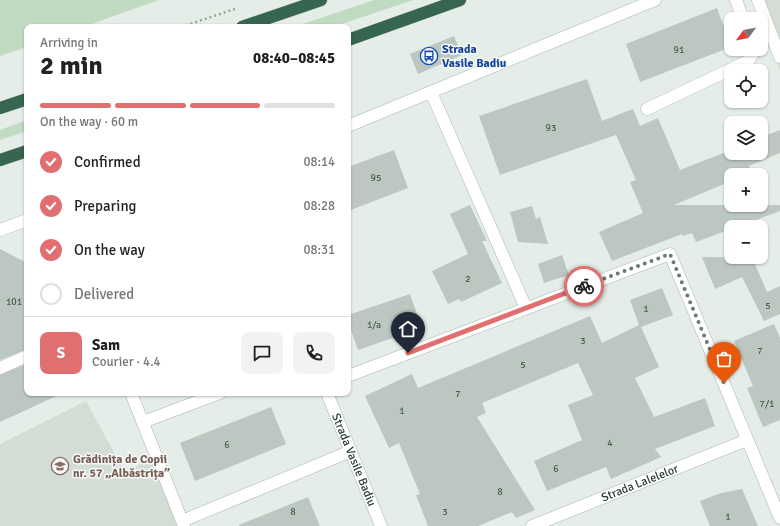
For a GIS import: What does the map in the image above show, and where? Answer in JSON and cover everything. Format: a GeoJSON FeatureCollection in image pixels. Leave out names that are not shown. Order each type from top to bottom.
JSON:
{"type":"FeatureCollection","features":[{"type":"Feature","properties":{"kind":"highway"},"geometry":{"type":"LineString","coordinates":[[251,24],[321,0]]}},
{"type":"Feature","properties":{"kind":"highway"},"geometry":{"type":"LineString","coordinates":[[351,39],[460,0]]}},
{"type":"Feature","properties":{"kind":"highway"},"geometry":{"type":"LineString","coordinates":[[0,108],[24,100]]}},
{"type":"Feature","properties":{"kind":"highway"},"geometry":{"type":"LineString","coordinates":[[0,160],[24,152]]}},
{"type":"Feature","properties":{"kind":"street"},"geometry":{"type":"LineString","coordinates":[[351,125],[655,0]]}},
{"type":"Feature","properties":{"kind":"street"},"geometry":{"type":"LineString","coordinates":[[736,0],[740,12]]}},
{"type":"Feature","properties":{"kind":"street"},"geometry":{"type":"LineString","coordinates":[[758,0],[780,57]]}},
{"type":"Feature","properties":{"kind":"street"},"geometry":{"type":"LineString","coordinates":[[647,109],[748,61],[752,56]]}},
{"type":"Feature","properties":{"kind":"street"},"geometry":{"type":"LineString","coordinates":[[431,92],[526,308]]}},
{"type":"Feature","properties":{"kind":"street"},"geometry":{"type":"LineString","coordinates":[[0,230],[24,221]]}},
{"type":"Feature","properties":{"kind":"street"},"geometry":{"type":"LineString","coordinates":[[351,375],[670,254],[780,518]]}},
{"type":"Feature","properties":{"kind":"street"},"geometry":{"type":"LineString","coordinates":[[0,368],[24,357]]}},
{"type":"Feature","properties":{"kind":"street"},"geometry":{"type":"LineString","coordinates":[[132,396],[183,524],[351,451]]}},
{"type":"Feature","properties":{"kind":"street"},"geometry":{"type":"LineString","coordinates":[[143,422],[212,396]]}},
{"type":"Feature","properties":{"kind":"street","name":"Strada Vasile Badiu"},"geometry":{"type":"LineString","coordinates":[[328,396],[381,526]]}},
{"type":"Feature","properties":{"kind":"street","name":"Strada Lalelelor"},"geometry":{"type":"LineString","coordinates":[[532,526],[747,440]]}},
{"type":"Feature","properties":{"kind":"path"},"geometry":{"type":"LineString","coordinates":[[190,24],[241,7]]}},
{"type":"Feature","properties":{"kind":"shaded area"},"geometry":{"type":"Polygon","coordinates":[[[754,0],[780,0],[780,71],[768,38],[768,12],[758,12],[754,0]]]}},
{"type":"Feature","properties":{"kind":"shaded area","name":"Grădinița de Copii nr. 57 „Albăstrița”"},"geometry":{"type":"Polygon","coordinates":[[[86,401],[125,473],[150,458],[178,526],[0,526],[0,444],[86,401]]]}},
{"type":"Feature","properties":{"kind":"green space"},"geometry":{"type":"Polygon","coordinates":[[[0,0],[159,0],[91,24],[24,24],[24,48],[0,56],[0,0]]]}},
{"type":"Feature","properties":{"kind":"green space"},"geometry":{"type":"Polygon","coordinates":[[[374,0],[413,0],[342,24],[303,24],[374,0]]]}},
{"type":"Feature","properties":{"kind":"green space"},"geometry":{"type":"Polygon","coordinates":[[[24,121],[24,132],[0,140],[0,130],[24,121]]]}},
{"type":"Feature","properties":{"kind":"building"},"geometry":{"type":"Polygon","coordinates":[[[717,8],[724,28],[724,50],[640,82],[626,44],[717,8]]]}},
{"type":"Feature","properties":{"kind":"building"},"geometry":{"type":"Polygon","coordinates":[[[454,36],[462,55],[418,74],[410,54],[454,36]]]}},
{"type":"Feature","properties":{"kind":"building"},"geometry":{"type":"Polygon","coordinates":[[[587,79],[602,121],[633,109],[640,126],[658,118],[680,170],[724,153],[724,160],[763,160],[749,166],[750,168],[724,168],[724,184],[674,205],[724,205],[724,212],[768,212],[768,205],[780,205],[780,211],[756,220],[724,220],[724,232],[696,242],[692,233],[683,236],[682,234],[612,261],[599,232],[643,213],[630,182],[636,180],[616,135],[500,175],[479,116],[587,79]]]}},
{"type":"Feature","properties":{"kind":"building"},"geometry":{"type":"Polygon","coordinates":[[[780,130],[780,153],[768,158],[768,134],[780,130]]]}},
{"type":"Feature","properties":{"kind":"building"},"geometry":{"type":"Polygon","coordinates":[[[394,150],[408,188],[351,210],[351,166],[394,150]]]}},
{"type":"Feature","properties":{"kind":"building"},"geometry":{"type":"Polygon","coordinates":[[[470,205],[487,241],[482,241],[502,283],[461,302],[459,299],[448,304],[432,271],[468,254],[450,214],[470,205]]]}},
{"type":"Feature","properties":{"kind":"building"},"geometry":{"type":"Polygon","coordinates":[[[532,206],[536,219],[540,217],[548,244],[518,242],[510,212],[532,206]]]}},
{"type":"Feature","properties":{"kind":"building"},"geometry":{"type":"Polygon","coordinates":[[[0,249],[24,261],[24,350],[0,360],[0,249]]]}},
{"type":"Feature","properties":{"kind":"building"},"geometry":{"type":"Polygon","coordinates":[[[562,255],[569,275],[544,283],[538,264],[562,255]]]}},
{"type":"Feature","properties":{"kind":"building"},"geometry":{"type":"Polygon","coordinates":[[[702,257],[724,257],[724,264],[755,264],[767,292],[780,286],[780,314],[764,321],[742,277],[715,289],[702,257]]]}},
{"type":"Feature","properties":{"kind":"building"},"geometry":{"type":"Polygon","coordinates":[[[662,288],[673,315],[641,327],[659,367],[635,378],[654,417],[705,398],[715,426],[655,449],[661,457],[611,479],[606,467],[547,491],[534,461],[582,440],[568,405],[593,395],[578,363],[482,403],[486,413],[477,417],[535,510],[516,518],[512,512],[478,526],[428,526],[416,495],[420,494],[399,443],[389,448],[365,396],[412,374],[418,388],[590,316],[602,343],[639,325],[630,300],[662,288]]]}},
{"type":"Feature","properties":{"kind":"building"},"geometry":{"type":"Polygon","coordinates":[[[410,294],[424,334],[406,340],[404,334],[358,350],[351,330],[351,314],[410,294]]]}},
{"type":"Feature","properties":{"kind":"building"},"geometry":{"type":"Polygon","coordinates":[[[774,324],[780,338],[780,420],[763,427],[747,388],[753,386],[734,341],[774,324]]]}},
{"type":"Feature","properties":{"kind":"building"},"geometry":{"type":"Polygon","coordinates":[[[24,365],[24,396],[56,396],[0,422],[0,375],[24,365]]]}},
{"type":"Feature","properties":{"kind":"building"},"geometry":{"type":"Polygon","coordinates":[[[271,407],[286,444],[195,481],[180,443],[271,407]]]}},
{"type":"Feature","properties":{"kind":"building"},"geometry":{"type":"Polygon","coordinates":[[[742,489],[758,526],[710,526],[700,501],[721,493],[742,489]]]}},
{"type":"Feature","properties":{"kind":"building"},"geometry":{"type":"Polygon","coordinates":[[[308,497],[320,526],[239,526],[239,525],[308,497]]]}},
{"type":"Feature","properties":{"kind":"way so far"},"geometry":{"type":"LineString","coordinates":[[584,286],[670,254],[724,383]]}},
{"type":"Feature","properties":{"kind":"place","name":"Strada Vasile Badiu"},"geometry":{"type":"Point","coordinates":[429,56]}},
{"type":"Feature","properties":{"kind":"place","name":"Grădinița de Copii nr. 57 „Albăstrița”"},"geometry":{"type":"Point","coordinates":[60,466]}},
{"type":"Feature","properties":{"kind":"route"},"geometry":{"type":"LineString","coordinates":[[408,353],[584,286]]}}]}
